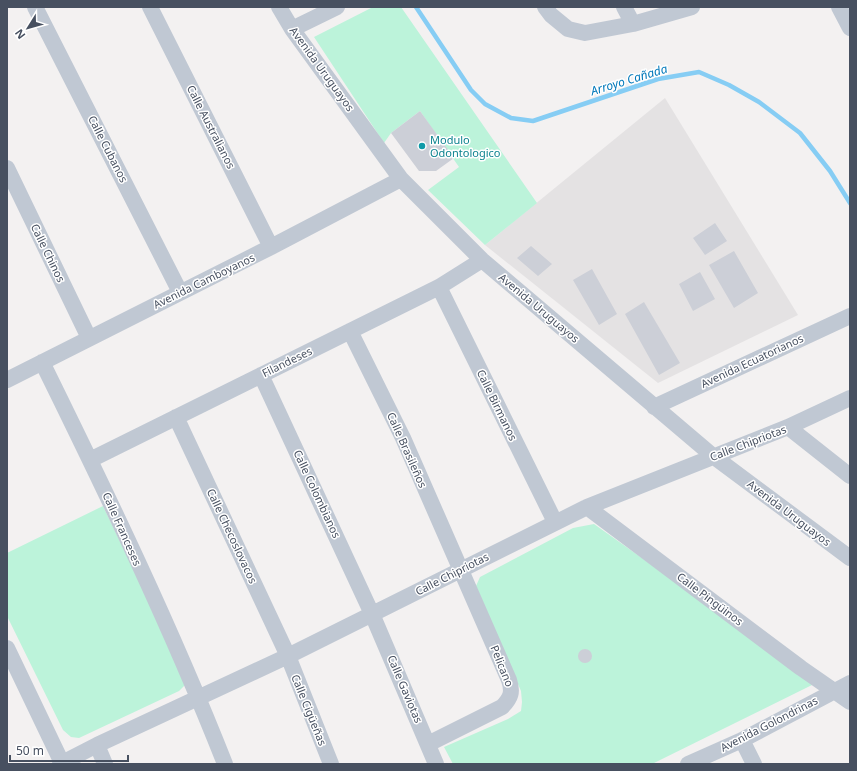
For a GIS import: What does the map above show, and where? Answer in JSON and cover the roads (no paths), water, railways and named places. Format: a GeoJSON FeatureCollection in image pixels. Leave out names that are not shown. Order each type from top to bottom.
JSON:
{"type":"FeatureCollection","features":[{"type":"Feature","properties":{"kind":"street","name":"Calle Cubanos"},"geometry":{"type":"LineString","coordinates":[[35,7],[180,292]]}},
{"type":"Feature","properties":{"kind":"street","name":"Calle Australianos"},"geometry":{"type":"LineString","coordinates":[[150,7],[271,247]]}},
{"type":"Feature","properties":{"kind":"street","name":"Avenida Uruguayos"},"geometry":{"type":"LineString","coordinates":[[279,7],[292,29],[401,179],[482,260],[713,456],[850,558]]}},
{"type":"Feature","properties":{"kind":"street"},"geometry":{"type":"LineString","coordinates":[[292,29],[337,7]]}},
{"type":"Feature","properties":{"kind":"street"},"geometry":{"type":"LineString","coordinates":[[545,7],[551,15],[568,29],[585,34],[633,24],[692,7]]}},
{"type":"Feature","properties":{"kind":"street"},"geometry":{"type":"LineString","coordinates":[[624,7],[633,24]]}},
{"type":"Feature","properties":{"kind":"street"},"geometry":{"type":"LineString","coordinates":[[839,7],[850,28]]}},
{"type":"Feature","properties":{"kind":"street","name":"Calle Chinos"},"geometry":{"type":"LineString","coordinates":[[7,168],[89,338]]}},
{"type":"Feature","properties":{"kind":"street","name":"Avenida Camboyanos"},"geometry":{"type":"LineString","coordinates":[[7,380],[271,247],[401,179]]}},
{"type":"Feature","properties":{"kind":"street","name":"Filandeses"},"geometry":{"type":"LineString","coordinates":[[90,460],[439,287],[482,260]]}},
{"type":"Feature","properties":{"kind":"street","name":"Calle Birmanos"},"geometry":{"type":"LineString","coordinates":[[439,287],[555,522]]}},
{"type":"Feature","properties":{"kind":"street","name":"Avenida Ecuatorianos"},"geometry":{"type":"LineString","coordinates":[[654,407],[850,316]]}},
{"type":"Feature","properties":{"kind":"street","name":"Calle Brasileños"},"geometry":{"type":"LineString","coordinates":[[350,331],[403,438],[460,570]]}},
{"type":"Feature","properties":{"kind":"street","name":"Calle Franceses"},"geometry":{"type":"LineString","coordinates":[[42,362],[90,460],[198,698],[225,764]]}},
{"type":"Feature","properties":{"kind":"street","name":"Calle Colombianos"},"geometry":{"type":"LineString","coordinates":[[261,375],[372,614]]}},
{"type":"Feature","properties":{"kind":"street","name":"Calle Chipriotas"},"geometry":{"type":"LineString","coordinates":[[61,763],[288,656],[587,507],[713,456],[788,428],[850,398]]}},
{"type":"Feature","properties":{"kind":"street","name":"Calle Checoslovacos"},"geometry":{"type":"LineString","coordinates":[[176,417],[288,656]]}},
{"type":"Feature","properties":{"kind":"street"},"geometry":{"type":"LineString","coordinates":[[788,428],[850,476]]}},
{"type":"Feature","properties":{"kind":"street","name":"Calle Pingüinos"},"geometry":{"type":"LineString","coordinates":[[587,507],[801,668],[850,702]]}},
{"type":"Feature","properties":{"kind":"street","name":"Pelicano"},"geometry":{"type":"LineString","coordinates":[[428,744],[502,707],[509,700],[512,691],[509,680],[460,570]]}},
{"type":"Feature","properties":{"kind":"street","name":"Calle Gaviotas"},"geometry":{"type":"LineString","coordinates":[[372,614],[436,764]]}},
{"type":"Feature","properties":{"kind":"street"},"geometry":{"type":"LineString","coordinates":[[7,648],[61,763]]}},
{"type":"Feature","properties":{"kind":"street","name":"Calle Cigüeñas"},"geometry":{"type":"LineString","coordinates":[[288,656],[331,764]]}},
{"type":"Feature","properties":{"kind":"street","name":"Avenida Golondrinas"},"geometry":{"type":"LineString","coordinates":[[688,764],[742,740],[834,690],[850,683]]}},
{"type":"Feature","properties":{"kind":"street"},"geometry":{"type":"LineString","coordinates":[[742,740],[754,764]]}},
{"type":"Feature","properties":{"kind":"street"},"geometry":{"type":"LineString","coordinates":[[97,745],[105,764]]}},
{"type":"Feature","properties":{"kind":"waterway","name":"Arroyo Cañada"},"geometry":{"type":"LineString","coordinates":[[416,7],[471,90],[485,104],[511,118],[533,121],[658,79],[699,72],[729,85],[759,102],[800,133],[830,171],[850,203]]}},
{"type":"Feature","properties":{"kind":"place","name":"Modulo Odontologico"},"geometry":{"type":"Point","coordinates":[422,146]}}]}
